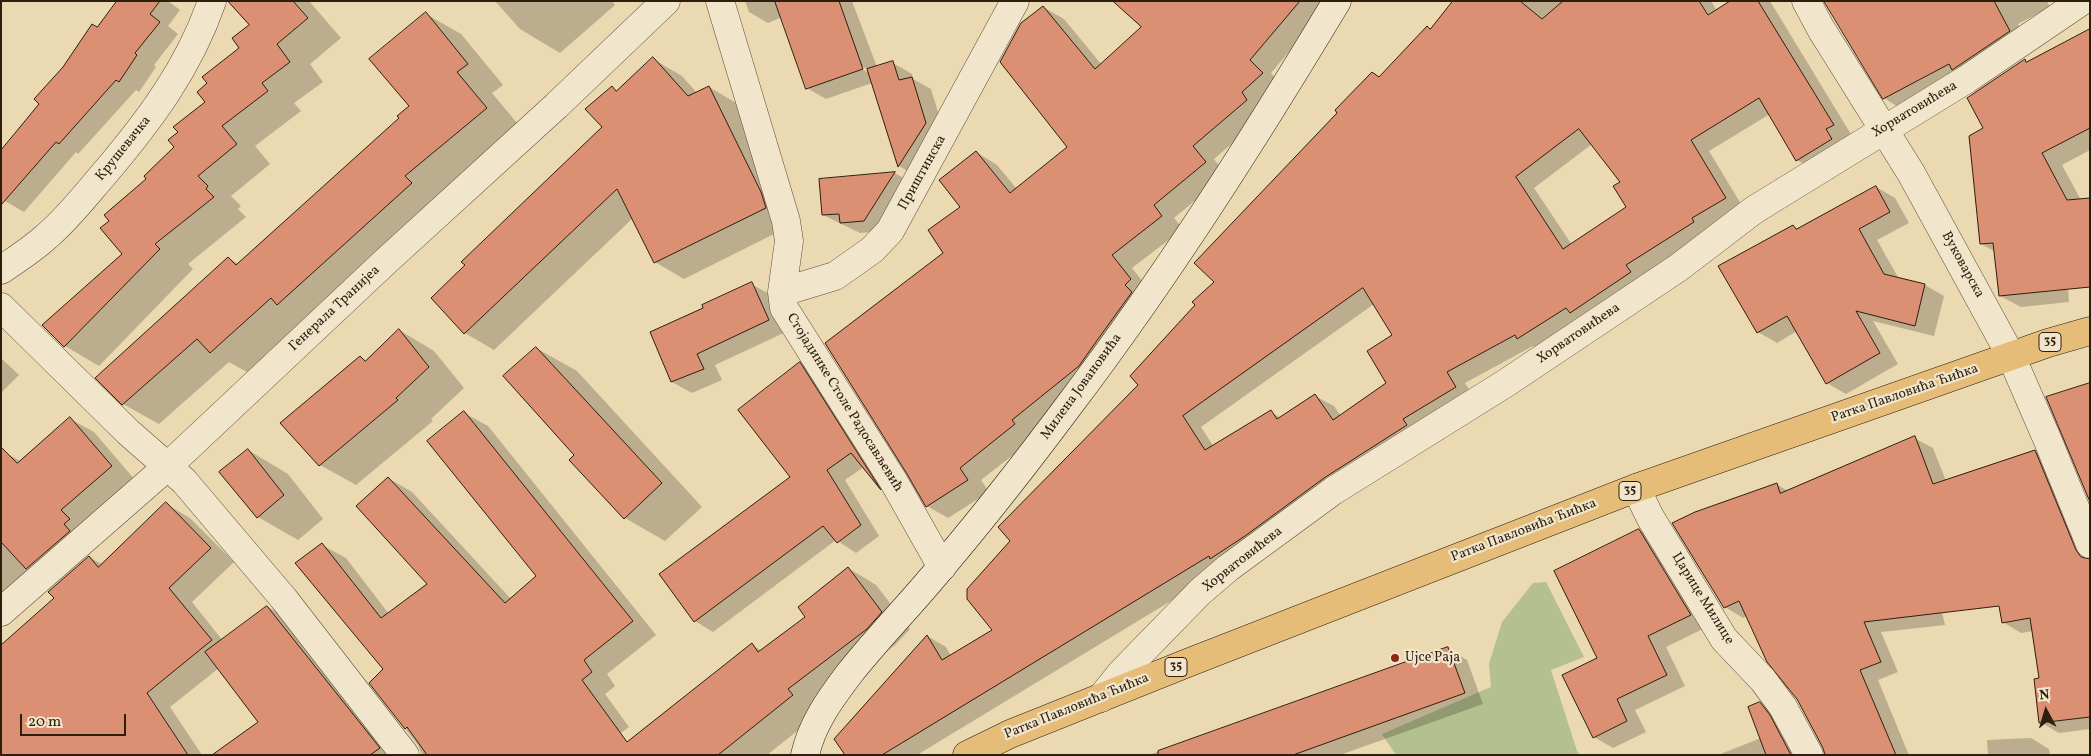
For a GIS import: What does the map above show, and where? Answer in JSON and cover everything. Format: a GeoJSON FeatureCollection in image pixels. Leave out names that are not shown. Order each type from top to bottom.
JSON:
{"type":"FeatureCollection","features":[{"type":"Feature","properties":{"kind":"main road","name":"Ратка Павловића Ћићка"},"geometry":{"type":"LineString","coordinates":[[967,755],[1010,734],[1100,698],[1636,488],[2048,343],[2090,331]]}},
{"type":"Feature","properties":{"kind":"street","name":"Крушевачка"},"geometry":{"type":"LineString","coordinates":[[1,270],[46,237],[72,211],[147,122],[189,57],[202,30],[212,1]]}},
{"type":"Feature","properties":{"kind":"street","name":"Генерала Транијеа"},"geometry":{"type":"LineString","coordinates":[[1,612],[168,466],[385,262],[563,100],[666,1]]}},
{"type":"Feature","properties":{"kind":"street","name":"Стојадинке Столе Радосављевић"},"geometry":{"type":"LineString","coordinates":[[720,1],[786,221],[789,241],[788,262],[782,292],[784,308],[894,482],[942,567]]}},
{"type":"Feature","properties":{"kind":"street","name":"Приштинска"},"geometry":{"type":"LineString","coordinates":[[782,292],[835,276],[872,250],[890,231],[1015,1]]}},
{"type":"Feature","properties":{"kind":"street","name":"Милена Јовановића"},"geometry":{"type":"LineString","coordinates":[[805,755],[815,725],[831,699],[874,642],[942,567],[1071,403],[1143,302],[1257,132],[1337,1]]}},
{"type":"Feature","properties":{"kind":"street","name":"Вуковарска"},"geometry":{"type":"LineString","coordinates":[[1806,1],[1915,180],[2011,356],[2090,544]]}},
{"type":"Feature","properties":{"kind":"street","name":"Хорватовићева"},"geometry":{"type":"LineString","coordinates":[[1100,698],[1120,673],[1200,592],[1228,568],[1333,491],[1506,384],[1678,268],[1754,210],[1967,79],[2082,1]]}},
{"type":"Feature","properties":{"kind":"street"},"geometry":{"type":"LineString","coordinates":[[1,307],[96,401],[184,481],[247,554],[405,755]]}},
{"type":"Feature","properties":{"kind":"street","name":"Царице Милице"},"geometry":{"type":"LineString","coordinates":[[1636,488],[1650,517],[1724,639],[1768,687],[1783,707],[1810,755]]}},
{"type":"Feature","properties":{"kind":"green space"},"geometry":{"type":"Polygon","coordinates":[[[1546,582],[1584,657],[1551,670],[1577,751],[1580,755],[1396,755],[1382,734],[1491,687],[1489,664],[1502,622],[1533,583],[1546,582]]]}},
{"type":"Feature","properties":{"kind":"building"},"geometry":{"type":"Polygon","coordinates":[[[117,1],[160,1],[150,14],[160,22],[135,53],[137,55],[119,82],[116,80],[59,144],[56,142],[1,205],[1,150],[39,104],[34,99],[63,67],[92,24],[97,27],[117,1]]]}},
{"type":"Feature","properties":{"kind":"building"},"geometry":{"type":"Polygon","coordinates":[[[228,1],[293,1],[308,18],[277,44],[290,62],[262,83],[268,91],[222,126],[237,144],[198,176],[208,186],[206,189],[214,197],[155,244],[160,249],[64,347],[42,325],[122,254],[100,228],[109,221],[104,215],[146,179],[144,176],[174,147],[168,140],[178,132],[173,127],[205,102],[197,92],[207,83],[202,77],[239,48],[232,38],[249,25],[228,1]]]}},
{"type":"Feature","properties":{"kind":"building"},"geometry":{"type":"Polygon","coordinates":[[[775,1],[839,1],[863,69],[806,89],[775,1]]]}},
{"type":"Feature","properties":{"kind":"building"},"geometry":{"type":"Polygon","coordinates":[[[1113,1],[1300,1],[1250,60],[1263,73],[1242,92],[1247,100],[1193,146],[1206,162],[1154,205],[1162,216],[1112,255],[1131,279],[1125,285],[1132,292],[1079,366],[1012,420],[1015,424],[960,468],[968,480],[926,507],[825,343],[943,253],[928,230],[960,207],[939,180],[976,151],[1010,193],[1067,147],[1000,62],[1021,23],[1043,6],[1095,69],[1141,27],[1113,1]]]}},
{"type":"Feature","properties":{"kind":"building"},"geometry":{"type":"Polygon","coordinates":[[[1453,1],[1520,1],[1542,19],[1563,1],[1699,1],[1708,15],[1730,1],[1758,1],[1834,125],[1826,129],[1832,139],[1796,161],[1759,98],[1691,140],[1726,198],[1692,218],[1694,222],[1626,265],[1631,272],[1570,313],[1566,308],[1517,339],[1515,335],[1447,372],[1456,387],[1403,419],[1407,425],[1324,478],[1245,536],[1210,559],[1209,556],[882,755],[845,755],[834,739],[927,635],[942,660],[992,630],[967,599],[967,589],[1010,541],[998,527],[1138,385],[1130,376],[1195,305],[1192,302],[1214,282],[1194,263],[1337,113],[1335,110],[1372,72],[1379,77],[1427,26],[1430,29],[1453,1]],[[1579,129],[1516,177],[1563,249],[1626,207],[1613,186],[1620,182],[1579,129]],[[1363,288],[1183,416],[1205,450],[1271,410],[1277,419],[1315,394],[1333,420],[1386,383],[1367,351],[1392,335],[1363,288]]]}},
{"type":"Feature","properties":{"kind":"building"},"geometry":{"type":"Polygon","coordinates":[[[1824,1],[1994,1],[2010,31],[1952,70],[1949,64],[1883,99],[1824,1]]]}},
{"type":"Feature","properties":{"kind":"building"},"geometry":{"type":"Polygon","coordinates":[[[426,12],[468,64],[457,72],[487,108],[405,176],[412,183],[277,305],[271,298],[210,353],[197,339],[122,405],[95,378],[228,257],[236,265],[399,118],[397,116],[409,106],[369,59],[426,12]]]}},
{"type":"Feature","properties":{"kind":"building"},"geometry":{"type":"Polygon","coordinates":[[[2090,29],[2090,128],[2042,153],[2067,200],[2090,198],[2090,287],[1999,296],[1993,243],[1980,244],[1969,136],[1983,128],[1967,98],[2025,59],[2026,62],[2090,29]]]}},
{"type":"Feature","properties":{"kind":"building"},"geometry":{"type":"Polygon","coordinates":[[[653,57],[688,96],[709,86],[761,192],[766,208],[654,263],[617,189],[464,334],[431,298],[465,265],[461,262],[602,127],[585,109],[612,86],[616,91],[653,57]]]}},
{"type":"Feature","properties":{"kind":"building"},"geometry":{"type":"Polygon","coordinates":[[[893,61],[899,80],[912,77],[926,123],[898,167],[867,69],[893,61]]]}},
{"type":"Feature","properties":{"kind":"building"},"geometry":{"type":"Polygon","coordinates":[[[895,172],[864,221],[840,223],[839,214],[822,215],[819,179],[895,172]]]}},
{"type":"Feature","properties":{"kind":"building"},"geometry":{"type":"Polygon","coordinates":[[[1876,186],[1890,212],[1859,229],[1884,274],[1925,284],[1915,326],[1856,311],[1880,353],[1826,384],[1787,316],[1757,333],[1718,266],[1793,225],[1796,229],[1876,186]]]}},
{"type":"Feature","properties":{"kind":"building"},"geometry":{"type":"Polygon","coordinates":[[[752,282],[769,320],[697,354],[704,369],[671,382],[650,332],[703,308],[702,305],[752,282]]]}},
{"type":"Feature","properties":{"kind":"building"},"geometry":{"type":"Polygon","coordinates":[[[399,329],[429,367],[396,398],[398,400],[319,466],[280,423],[360,356],[365,361],[399,329]]]}},
{"type":"Feature","properties":{"kind":"building"},"geometry":{"type":"Polygon","coordinates":[[[536,347],[662,483],[624,519],[569,460],[574,455],[503,376],[536,347]]]}},
{"type":"Feature","properties":{"kind":"building"},"geometry":{"type":"Polygon","coordinates":[[[800,362],[881,490],[851,453],[827,470],[861,525],[837,543],[823,526],[694,622],[659,574],[790,477],[738,410],[800,362]]]}},
{"type":"Feature","properties":{"kind":"building"},"geometry":{"type":"Polygon","coordinates":[[[2090,383],[2090,502],[2046,397],[2090,383]]]}},
{"type":"Feature","properties":{"kind":"building"},"geometry":{"type":"Polygon","coordinates":[[[464,411],[633,621],[584,660],[592,672],[582,680],[627,742],[752,643],[758,652],[805,617],[798,607],[848,567],[882,612],[867,629],[788,689],[793,695],[718,755],[427,755],[407,727],[405,729],[369,683],[383,669],[295,563],[322,543],[381,618],[427,584],[356,506],[388,477],[505,603],[536,576],[427,441],[464,411]]]}},
{"type":"Feature","properties":{"kind":"building"},"geometry":{"type":"Polygon","coordinates":[[[70,417],[112,466],[61,510],[70,519],[64,524],[70,531],[26,569],[1,542],[1,447],[17,463],[70,417]]]}},
{"type":"Feature","properties":{"kind":"building"},"geometry":{"type":"Polygon","coordinates":[[[1915,436],[1933,484],[2035,450],[2076,550],[2081,557],[2090,559],[2090,717],[2039,723],[2034,679],[2039,678],[2030,618],[2002,623],[1999,606],[1864,622],[1881,662],[1860,670],[1896,755],[1825,755],[1797,699],[1767,662],[1739,601],[1724,608],[1672,523],[1695,512],[1777,483],[1780,493],[1915,436]]]}},
{"type":"Feature","properties":{"kind":"building"},"geometry":{"type":"Polygon","coordinates":[[[248,449],[284,495],[257,518],[219,472],[248,449]]]}},
{"type":"Feature","properties":{"kind":"building"},"geometry":{"type":"Polygon","coordinates":[[[166,502],[211,548],[169,588],[212,640],[147,693],[188,755],[1,755],[1,645],[54,598],[48,592],[89,556],[98,567],[166,502]]]}},
{"type":"Feature","properties":{"kind":"building"},"geometry":{"type":"Polygon","coordinates":[[[1639,529],[1691,615],[1648,636],[1667,675],[1617,699],[1627,721],[1593,738],[1562,675],[1597,658],[1554,571],[1639,529]]]}},
{"type":"Feature","properties":{"kind":"building"},"geometry":{"type":"Polygon","coordinates":[[[267,606],[380,748],[370,755],[212,755],[258,722],[205,652],[267,606]]]}},
{"type":"Feature","properties":{"kind":"building"},"geometry":{"type":"Polygon","coordinates":[[[1448,647],[1465,693],[1293,755],[1158,755],[1158,751],[1448,647]]]}},
{"type":"Feature","properties":{"kind":"building"},"geometry":{"type":"Polygon","coordinates":[[[1760,702],[1770,715],[1791,755],[1766,755],[1748,707],[1760,702]]]}},
{"type":"Feature","properties":{"kind":"place","name":"Ujce Paja"},"geometry":{"type":"Point","coordinates":[1395,658]}}]}
